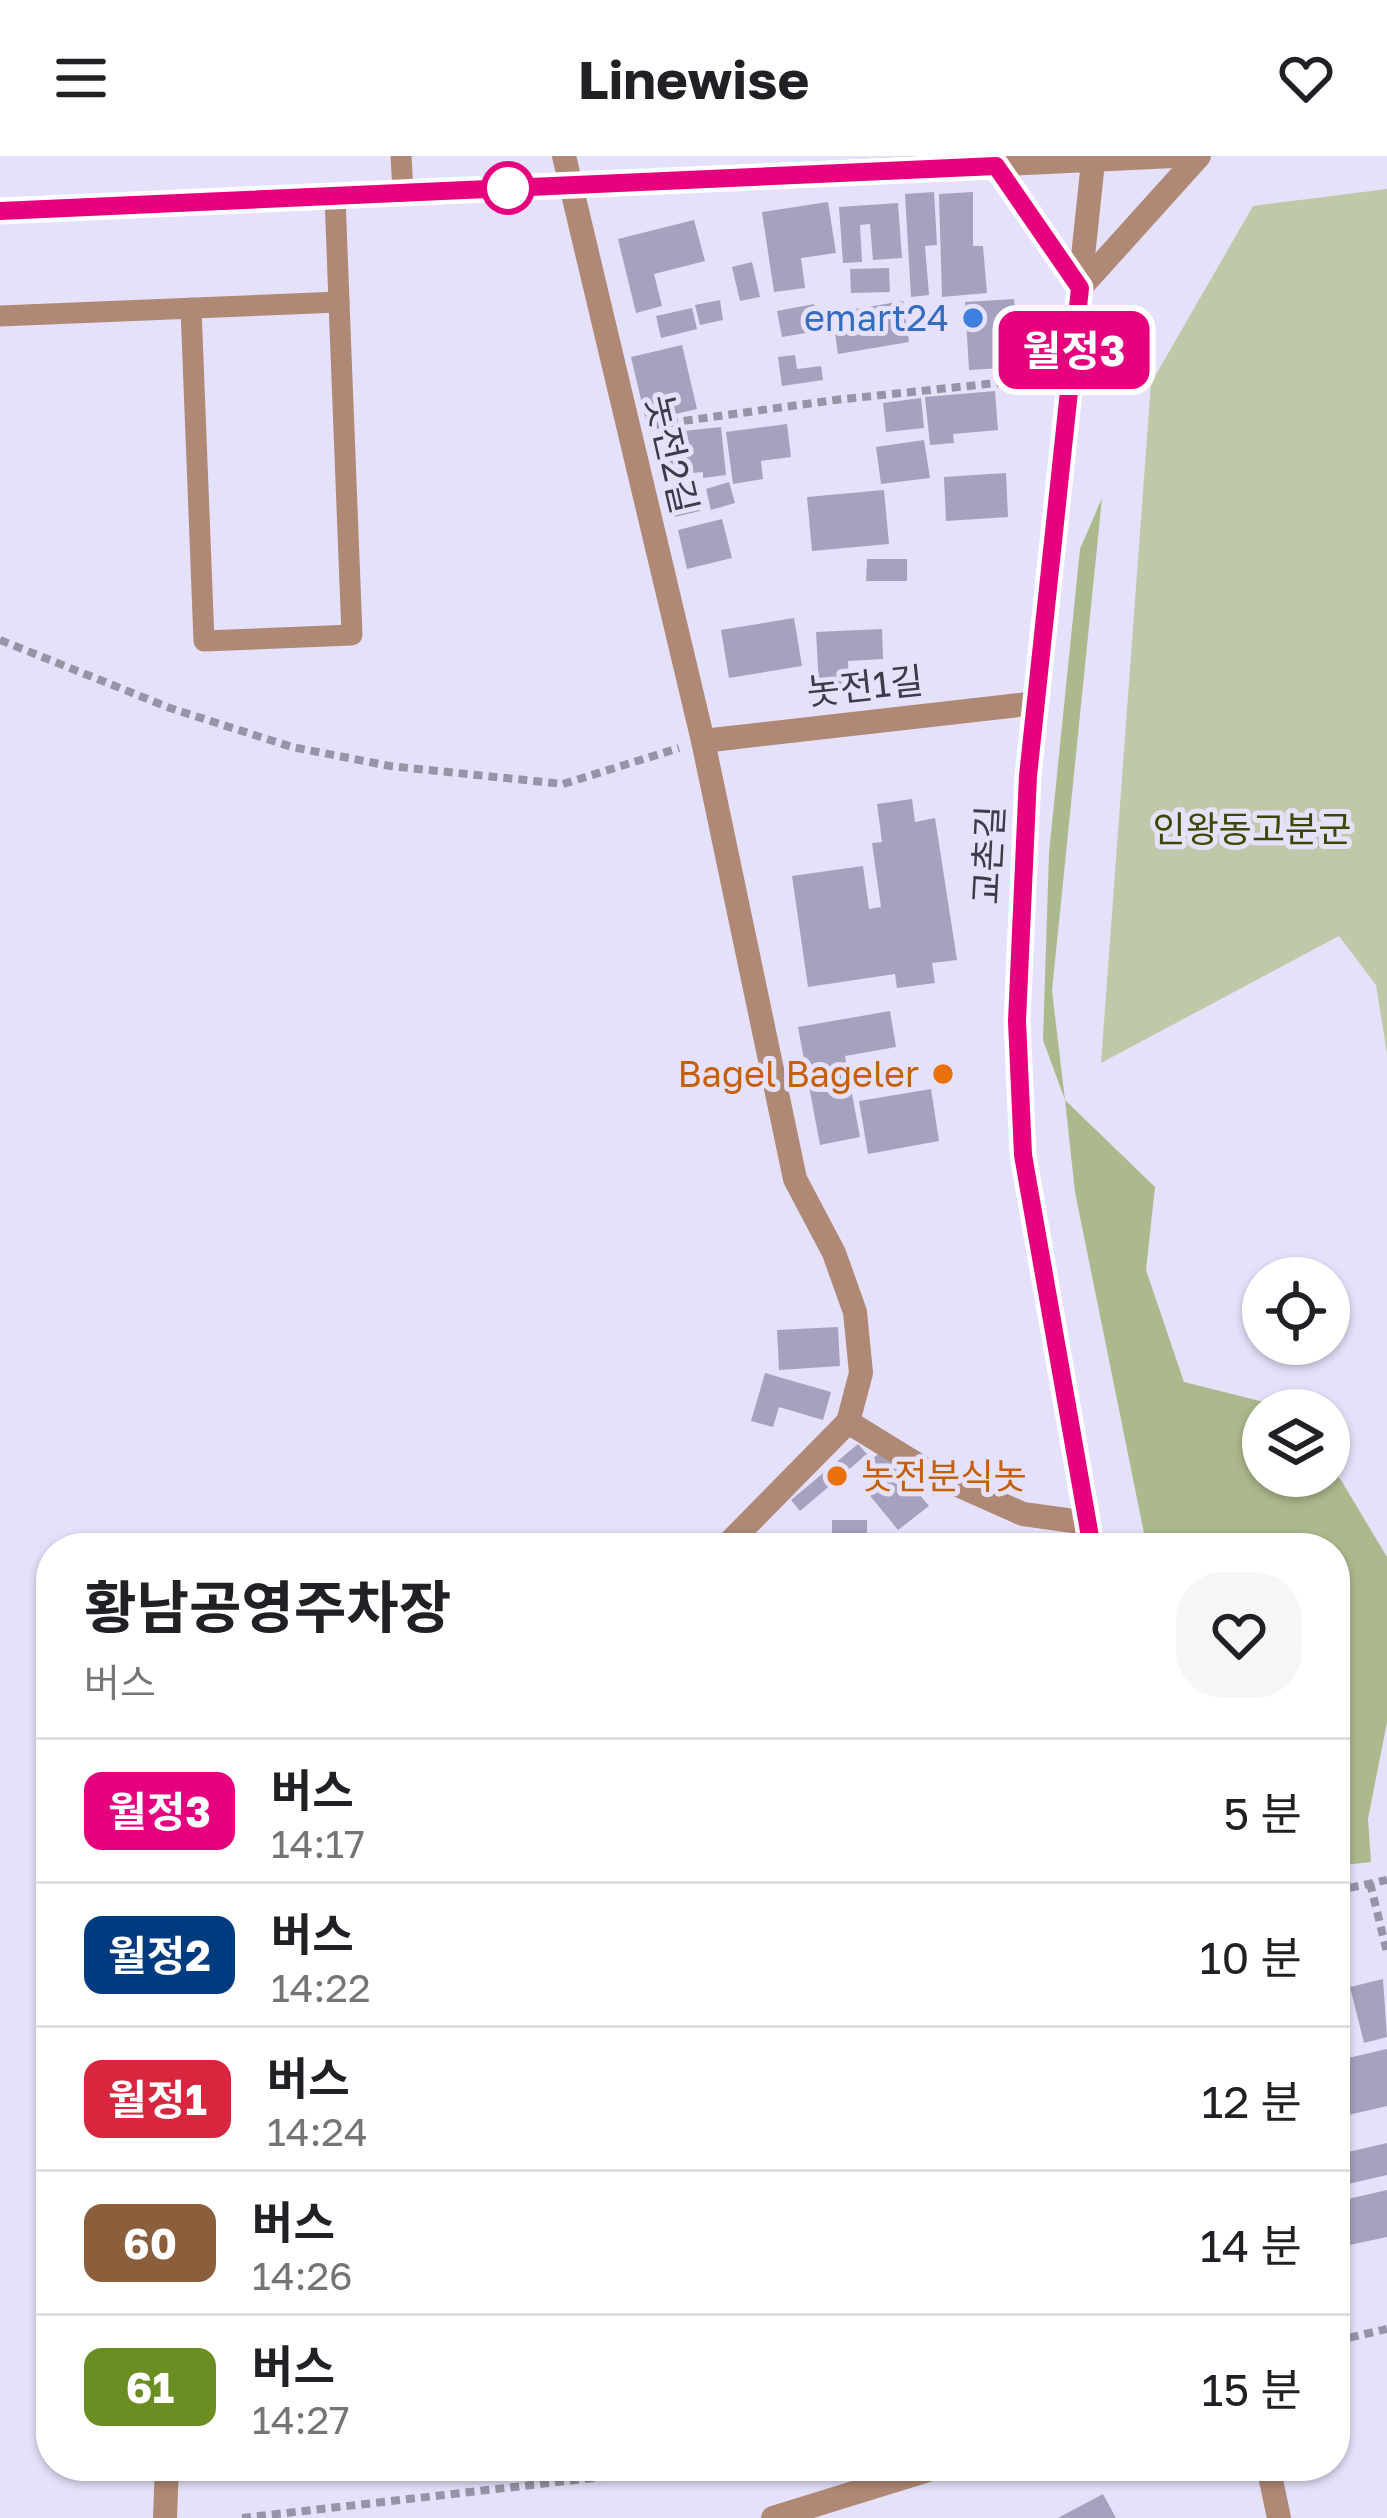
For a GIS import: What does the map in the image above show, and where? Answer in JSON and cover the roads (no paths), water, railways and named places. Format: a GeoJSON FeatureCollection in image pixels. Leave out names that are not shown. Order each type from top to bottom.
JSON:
{"type":"FeatureCollection","features":[{"type":"Feature","properties":{"kind":"street","name":"놋전2길"},"geometry":{"type":"LineString","coordinates":[[564,156],[703,741],[795,1178],[834,1253],[855,1312],[861,1373],[848,1422]]}},
{"type":"Feature","properties":{"kind":"street"},"geometry":{"type":"LineString","coordinates":[[0,211],[1174,156]]}},
{"type":"Feature","properties":{"kind":"street"},"geometry":{"type":"LineString","coordinates":[[996,166],[1080,288],[1199,156]]}},
{"type":"Feature","properties":{"kind":"street","name":"교촌길"},"geometry":{"type":"LineString","coordinates":[[1089,1533],[1023,1155],[1017,1021],[1028,776],[1093,162]]}},
{"type":"Feature","properties":{"kind":"street","name":"놋전1길"},"geometry":{"type":"LineString","coordinates":[[703,741],[1036,703]]}},
{"type":"Feature","properties":{"kind":"street"},"geometry":{"type":"LineString","coordinates":[[739,1533],[848,1422],[931,1473],[1023,1514],[1081,1533]]}},
{"type":"Feature","properties":{"kind":"street"},"geometry":{"type":"LineString","coordinates":[[165,2518],[166,2481]]}},
{"type":"Feature","properties":{"kind":"street"},"geometry":{"type":"LineString","coordinates":[[773,2518],[893,2481]]}},
{"type":"Feature","properties":{"kind":"street"},"geometry":{"type":"LineString","coordinates":[[1271,2481],[1280,2518]]}},
{"type":"Feature","properties":{"kind":"lane"},"geometry":{"type":"LineString","coordinates":[[401,156],[403,192]]}},
{"type":"Feature","properties":{"kind":"lane"},"geometry":{"type":"LineString","coordinates":[[191,308],[204,641],[352,635],[335,196]]}},
{"type":"Feature","properties":{"kind":"lane"},"geometry":{"type":"LineString","coordinates":[[0,316],[339,302]]}},
{"type":"Feature","properties":{"kind":"place","name":"emart24"},"geometry":{"type":"Point","coordinates":[973,318]}},
{"type":"Feature","properties":{"kind":"place","name":"Bagel Bageler"},"geometry":{"type":"Point","coordinates":[943,1074]}},
{"type":"Feature","properties":{"kind":"place","name":"놋전분식놋"},"geometry":{"type":"Point","coordinates":[837,1476]}},
{"type":"Feature","properties":{"kind":"park label","name":"인왕동고분군"},"geometry":{"type":"Point","coordinates":[1252,829]}}]}
